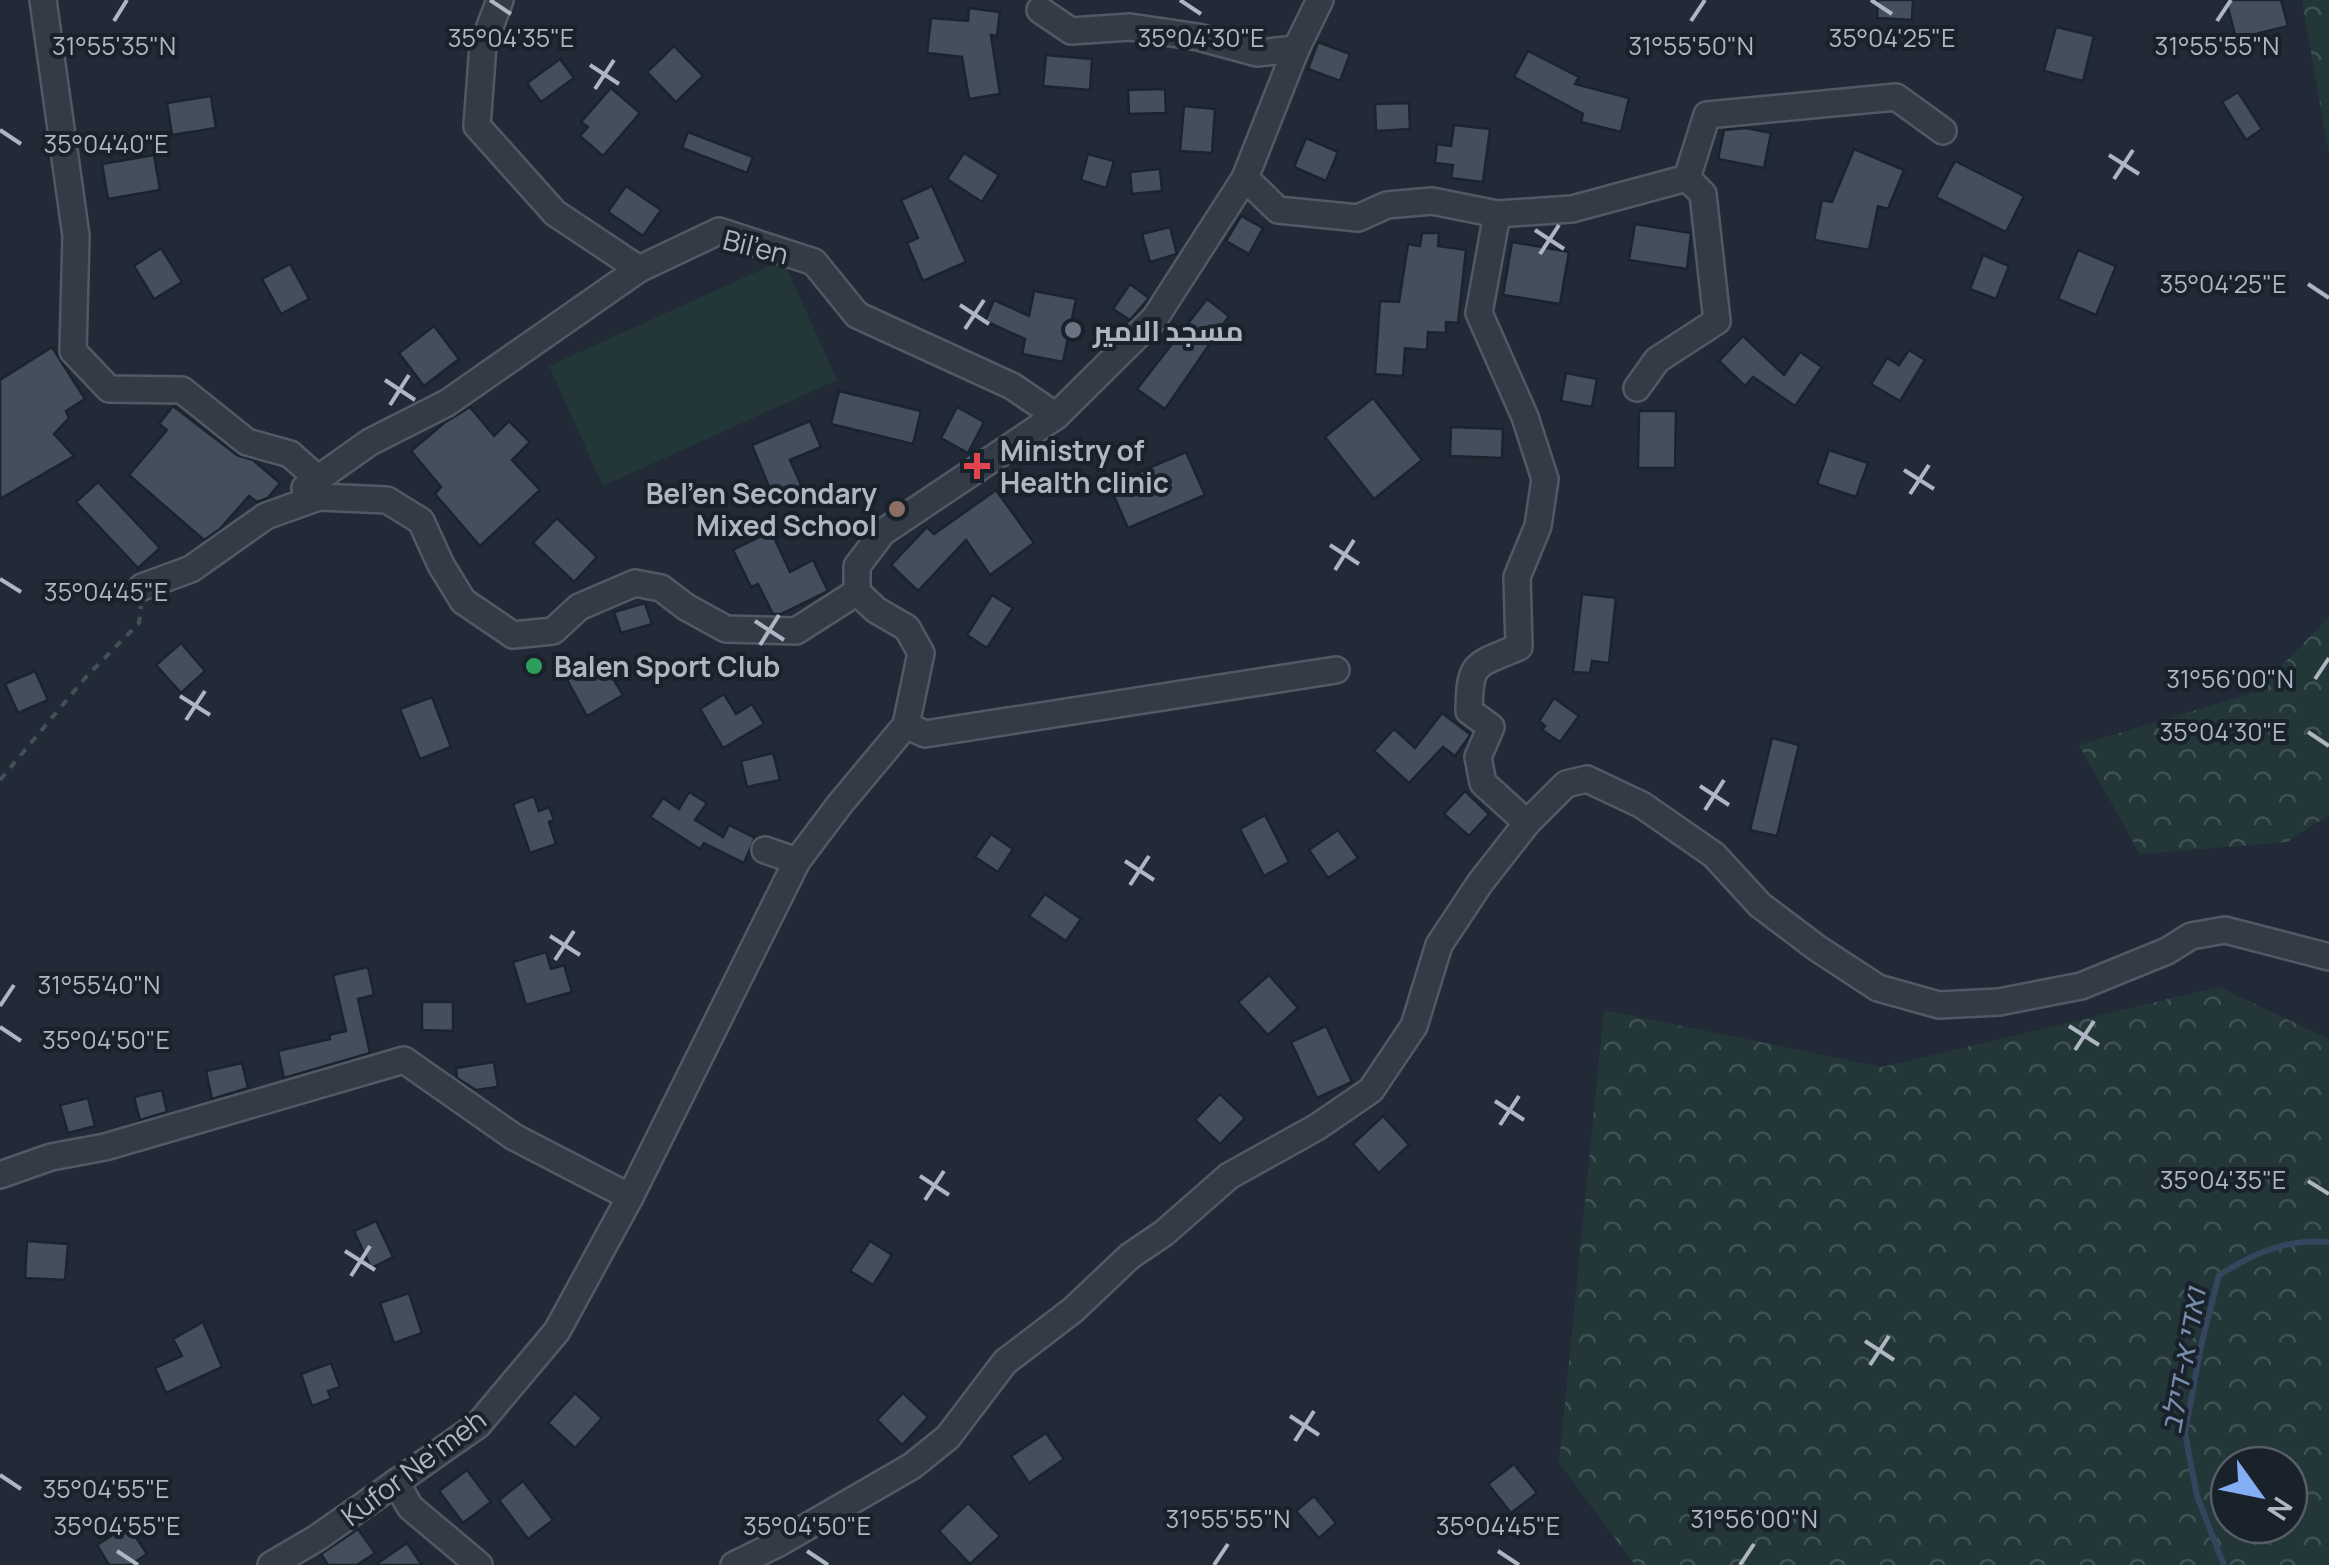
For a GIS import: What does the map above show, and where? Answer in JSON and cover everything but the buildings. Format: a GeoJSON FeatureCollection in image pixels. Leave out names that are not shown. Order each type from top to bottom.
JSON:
{"type":"FeatureCollection","features":[{"type":"Feature","properties":{"kind":"street"},"geometry":{"type":"LineString","coordinates":[[42,0],[76,236],[73,351],[109,390],[182,390],[247,442],[290,454],[318,479]]}},
{"type":"Feature","properties":{"kind":"street"},"geometry":{"type":"LineString","coordinates":[[500,0],[483,45],[476,126],[556,213],[639,269]]}},
{"type":"Feature","properties":{"kind":"street"},"geometry":{"type":"LineString","coordinates":[[1320,0],[1296,49],[1245,178],[1155,318],[1056,416],[884,532],[858,566],[857,592],[876,610],[907,628],[921,654],[906,726],[925,734],[1336,670]]}},
{"type":"Feature","properties":{"kind":"street"},"geometry":{"type":"LineString","coordinates":[[1040,10],[1070,31],[1130,27],[1198,37],[1257,53],[1296,49]]}},
{"type":"Feature","properties":{"kind":"street"},"geometry":{"type":"LineString","coordinates":[[1686,178],[1707,115],[1896,97],[1943,130]]}},
{"type":"Feature","properties":{"kind":"street"},"geometry":{"type":"LineString","coordinates":[[1245,178],[1278,210],[1358,218],[1387,205],[1432,201],[1496,214],[1572,209],[1686,178]]}},
{"type":"Feature","properties":{"kind":"street"},"geometry":{"type":"LineString","coordinates":[[1636,388],[1657,360],[1717,321],[1703,194],[1686,178]]}},
{"type":"Feature","properties":{"kind":"street"},"geometry":{"type":"LineString","coordinates":[[1496,214],[1479,313],[1525,417],[1545,479],[1538,526],[1517,577],[1518,647],[1482,662],[1470,677],[1469,711],[1491,727],[1478,757],[1483,783],[1527,823]]}},
{"type":"Feature","properties":{"kind":"street","name":"Bil'en"},"geometry":{"type":"LineString","coordinates":[[142,586],[192,570],[370,442],[448,403],[639,269],[720,231],[814,262],[857,316],[1012,386],[1056,416]]}},
{"type":"Feature","properties":{"kind":"street"},"geometry":{"type":"LineString","coordinates":[[266,516],[318,497],[387,500],[421,521],[440,565],[463,602],[513,635],[552,631],[579,607],[635,583],[661,588],[726,629],[796,630],[857,592]]}},
{"type":"Feature","properties":{"kind":"street","name":"Kufor Ne'meh"},"geometry":{"type":"LineString","coordinates":[[272,1565],[478,1425],[556,1331],[630,1197],[797,861],[906,726]]}},
{"type":"Feature","properties":{"kind":"street"},"geometry":{"type":"LineString","coordinates":[[734,1565],[912,1466],[948,1437],[1005,1362],[1073,1310],[1130,1256],[1164,1233],[1229,1176],[1318,1127],[1370,1090],[1414,1026],[1439,945],[1480,883],[1527,823],[1566,784],[1587,779],[1642,805],[1714,856],[1760,905],[1817,948],[1878,988],[1940,1005],[1999,1002],[2081,986],[2167,951],[2192,936],[2225,930],[2329,956]]}},
{"type":"Feature","properties":{"kind":"street"},"geometry":{"type":"LineString","coordinates":[[765,850],[797,861]]}},
{"type":"Feature","properties":{"kind":"street"},"geometry":{"type":"LineString","coordinates":[[0,1175],[51,1157],[105,1148],[404,1060],[514,1137],[630,1197]]}},
{"type":"Feature","properties":{"kind":"street"},"geometry":{"type":"LineString","coordinates":[[396,1482],[410,1508],[479,1565]]}},
{"type":"Feature","properties":{"kind":"path"},"geometry":{"type":"LineString","coordinates":[[0,780],[86,678],[139,623],[142,586]]}},
{"type":"Feature","properties":{"kind":"green space"},"geometry":{"type":"Polygon","coordinates":[[[2302,0],[2329,0],[2329,156],[2302,0]]]}},
{"type":"Feature","properties":{"kind":"green space"},"geometry":{"type":"Polygon","coordinates":[[[783,260],[837,380],[603,486],[549,366],[783,260]]]}},
{"type":"Feature","properties":{"kind":"green space"},"geometry":{"type":"Polygon","coordinates":[[[2329,617],[2329,815],[2287,842],[2140,854],[2079,745],[2256,692],[2329,617]]]}},
{"type":"Feature","properties":{"kind":"green space"},"geometry":{"type":"Polygon","coordinates":[[[2219,987],[2329,1039],[2329,1565],[1635,1565],[1559,1463],[1604,1010],[1882,1067],[2219,987]]]}},
{"type":"Feature","properties":{"kind":"waterway","name":"ואדי א-דילב"},"geometry":{"type":"LineString","coordinates":[[2224,1565],[2197,1496],[2185,1433],[2219,1275],[2272,1249],[2299,1242],[2329,1242]]}},
{"type":"Feature","properties":{"kind":"place","name":"مسجد الامير"},"geometry":{"type":"Point","coordinates":[1073,330]}},
{"type":"Feature","properties":{"kind":"place","name":"Ministry of Health clinic"},"geometry":{"type":"Point","coordinates":[977,466]}},
{"type":"Feature","properties":{"kind":"place","name":"Bel'en Secondary Mixed School"},"geometry":{"type":"Point","coordinates":[897,509]}},
{"type":"Feature","properties":{"kind":"place","name":"Balen Sport Club"},"geometry":{"type":"Point","coordinates":[534,666]}}]}
